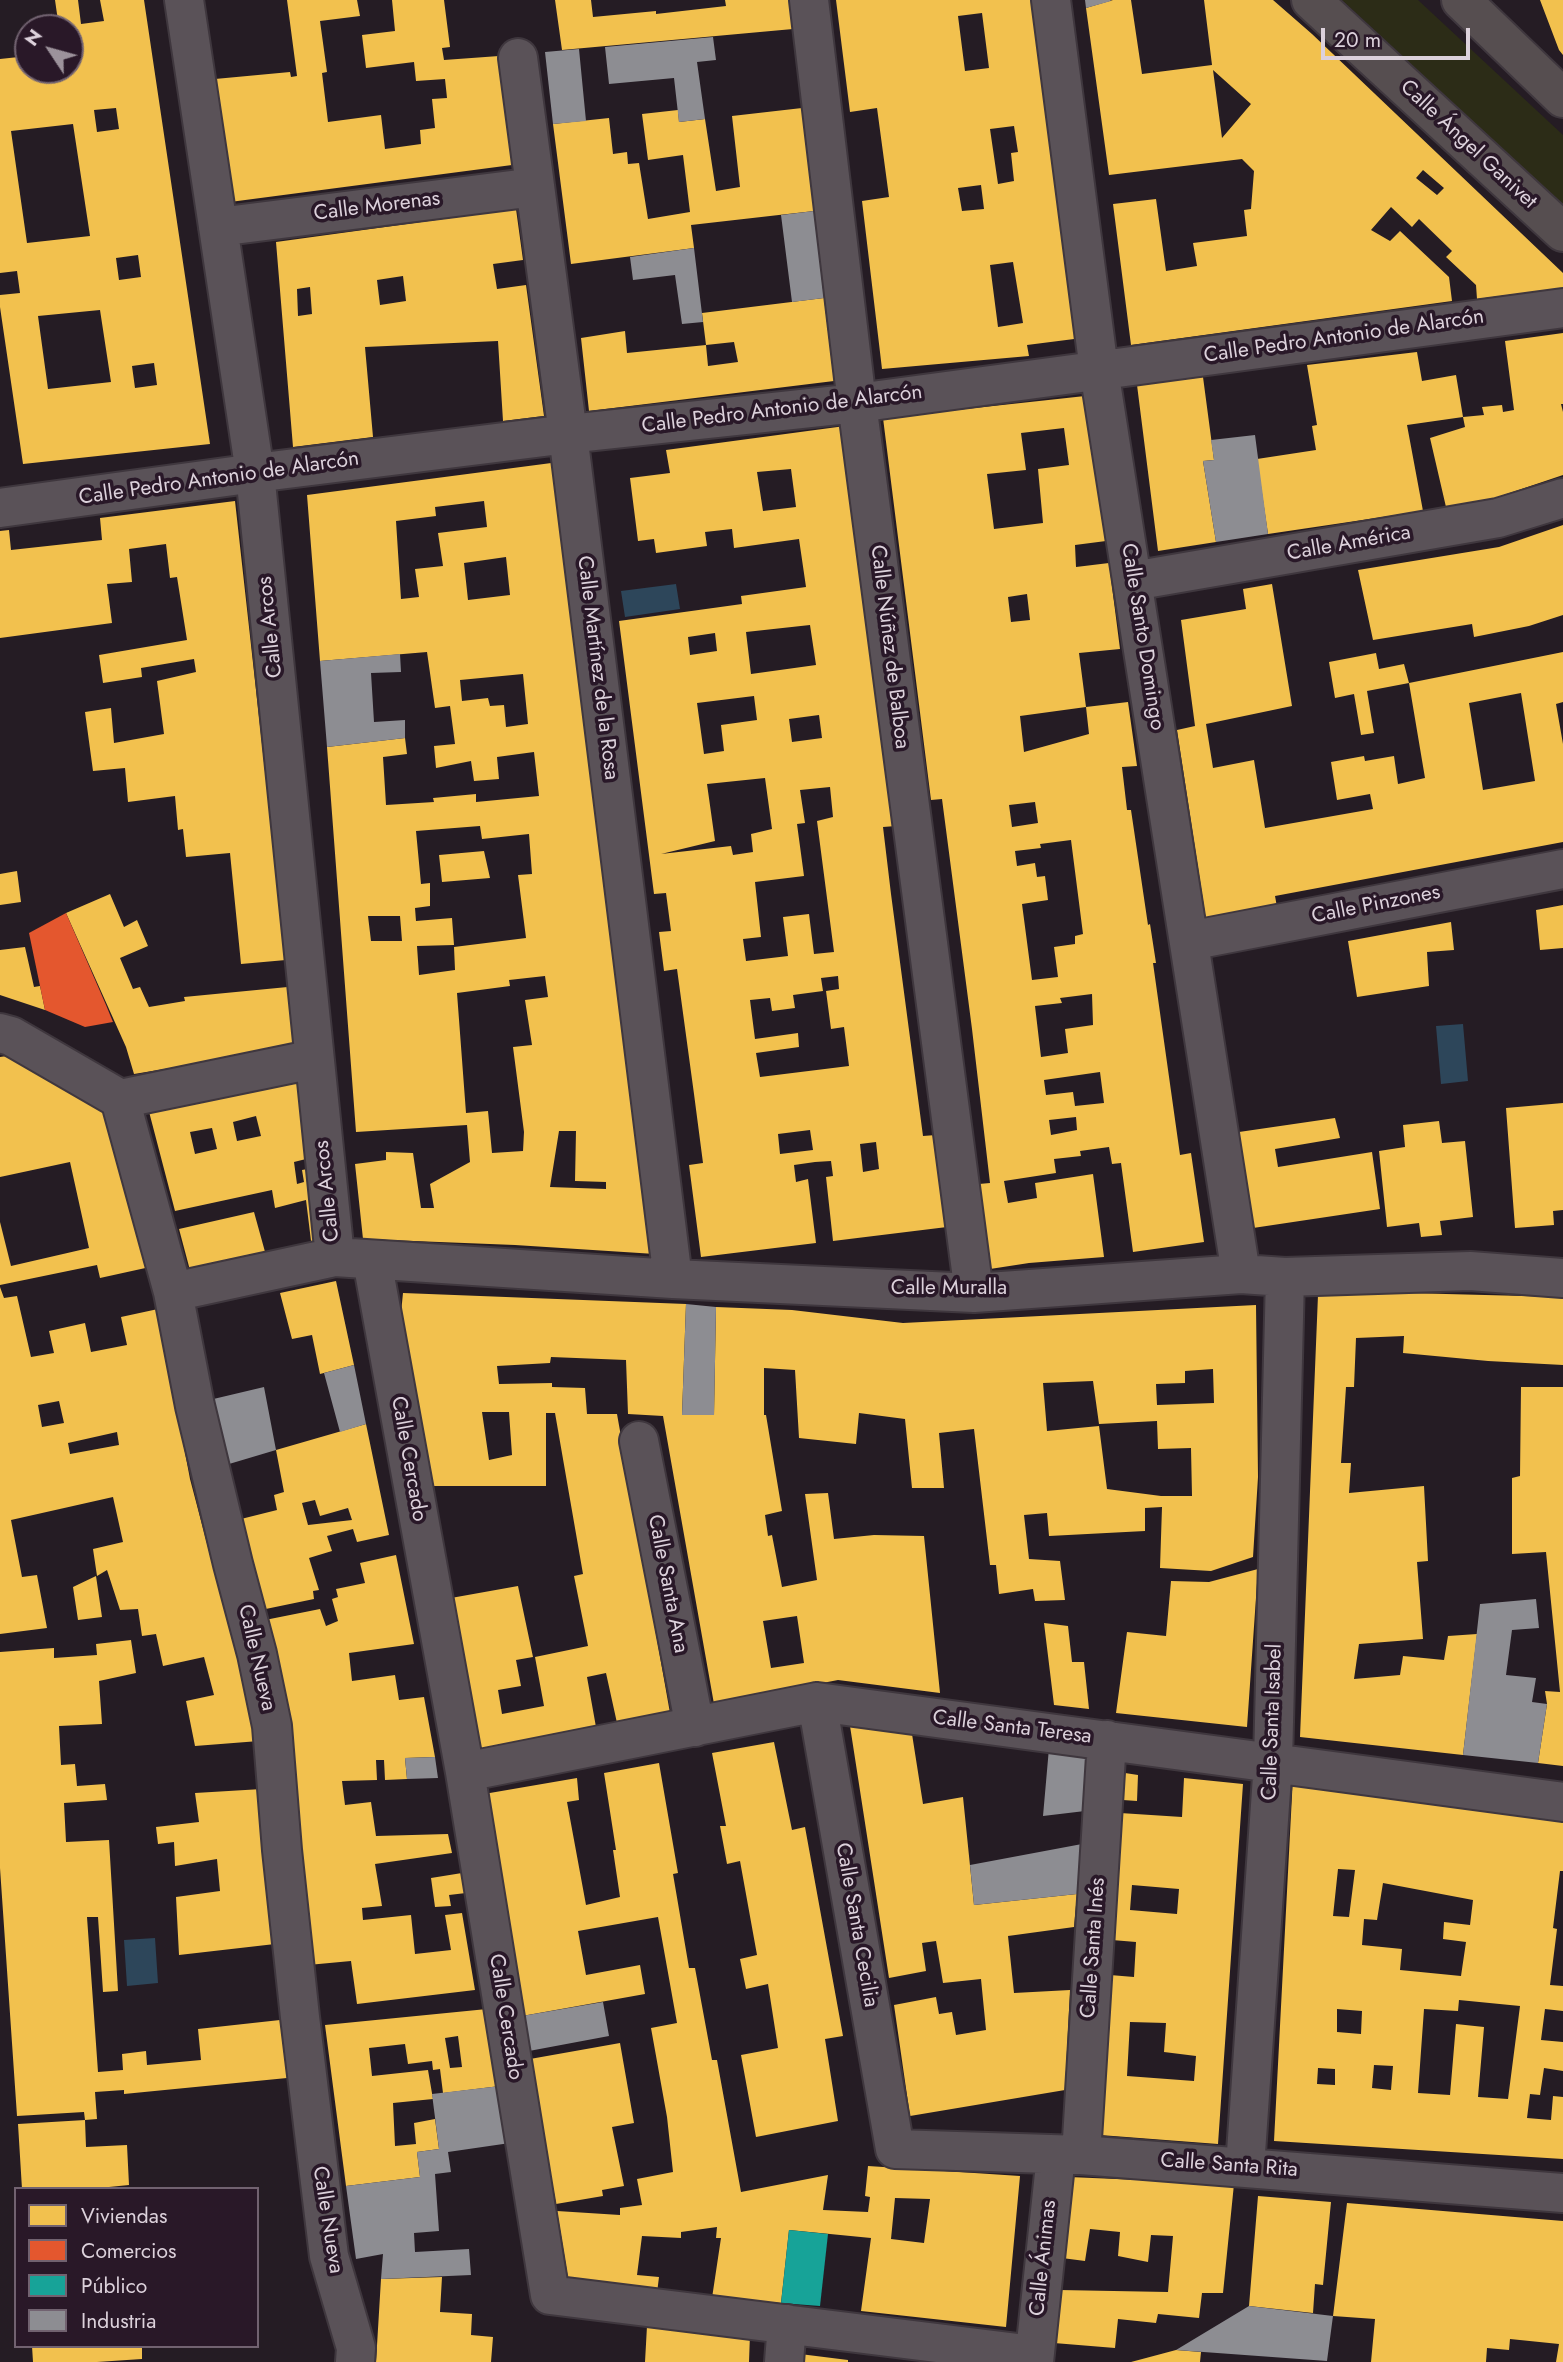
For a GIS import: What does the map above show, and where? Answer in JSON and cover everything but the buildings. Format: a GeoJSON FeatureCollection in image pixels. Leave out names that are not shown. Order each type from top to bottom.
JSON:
{"type":"FeatureCollection","features":[{"type":"Feature","properties":{"kind":"street","name":"Calle Arcos"},"geometry":{"type":"LineString","coordinates":[[184,0],[255,473],[314,1059],[354,1259]]}},
{"type":"Feature","properties":{"kind":"street","name":"Calle Núñez de Balboa"},"geometry":{"type":"LineString","coordinates":[[809,0],[858,403],[974,1293]]}},
{"type":"Feature","properties":{"kind":"street","name":"Calle Santo Domingo"},"geometry":{"type":"LineString","coordinates":[[1051,0],[1099,370],[1241,1274]]}},
{"type":"Feature","properties":{"kind":"street","name":"Calle Ángel Ganivet"},"geometry":{"type":"LineString","coordinates":[[1311,0],[1563,232]]}},
{"type":"Feature","properties":{"kind":"street"},"geometry":{"type":"LineString","coordinates":[[1461,0],[1563,98]]}},
{"type":"Feature","properties":{"kind":"street","name":"Calle Martínez de la Rosa"},"geometry":{"type":"LineString","coordinates":[[518,58],[568,434],[673,1279]]}},
{"type":"Feature","properties":{"kind":"street","name":"Calle Morenas"},"geometry":{"type":"LineString","coordinates":[[218,227],[536,187]]}},
{"type":"Feature","properties":{"kind":"street","name":"Calle Pedro Antonio de Alarcón"},"geometry":{"type":"LineString","coordinates":[[0,508],[568,434],[858,403],[1563,308]]}},
{"type":"Feature","properties":{"kind":"street","name":"Calle América"},"geometry":{"type":"LineString","coordinates":[[1133,581],[1498,519],[1563,498]]}},
{"type":"Feature","properties":{"kind":"street","name":"Calle Pinzones"},"geometry":{"type":"LineString","coordinates":[[1189,941],[1563,869]]}},
{"type":"Feature","properties":{"kind":"street"},"geometry":{"type":"LineString","coordinates":[[0,1033],[11,1036],[120,1099],[314,1059]]}},
{"type":"Feature","properties":{"kind":"street","name":"Calle Nueva"},"geometry":{"type":"LineString","coordinates":[[120,1099],[173,1292],[195,1406],[257,1654],[272,1726],[300,2017],[329,2256],[356,2348],[355,2362]]}},
{"type":"Feature","properties":{"kind":"street","name":"Calle Muralla"},"geometry":{"type":"LineString","coordinates":[[173,1292],[354,1259],[673,1279],[974,1293],[1241,1274],[1286,1277],[1470,1271],[1563,1278]]}},
{"type":"Feature","properties":{"kind":"street","name":"Calle Cercado"},"geometry":{"type":"LineString","coordinates":[[354,1259],[465,1772],[550,2295],[1034,2358]]}},
{"type":"Feature","properties":{"kind":"street","name":"Calle Santa Isabel"},"geometry":{"type":"LineString","coordinates":[[1245,2167],[1273,1762],[1286,1277]]}},
{"type":"Feature","properties":{"kind":"street","name":"Calle Santa Ana"},"geometry":{"type":"LineString","coordinates":[[639,1441],[695,1727]]}},
{"type":"Feature","properties":{"kind":"street","name":"Calle Santa Teresa"},"geometry":{"type":"LineString","coordinates":[[465,1772],[817,1702],[1563,1802]]}},
{"type":"Feature","properties":{"kind":"street","name":"Calle Santa Cecilia"},"geometry":{"type":"LineString","coordinates":[[817,1702],[895,2149]]}},
{"type":"Feature","properties":{"kind":"street","name":"Calle Santa Inés"},"geometry":{"type":"LineString","coordinates":[[1068,2155],[1107,1740]]}},
{"type":"Feature","properties":{"kind":"street","name":"Calle Santa Rita"},"geometry":{"type":"LineString","coordinates":[[895,2149],[1068,2155],[1563,2193]]}},
{"type":"Feature","properties":{"kind":"street","name":"Calle Ánimas"},"geometry":{"type":"LineString","coordinates":[[1034,2358],[1068,2155]]}},
{"type":"Feature","properties":{"kind":"street"},"geometry":{"type":"LineString","coordinates":[[784,2362],[787,2324]]}},
{"type":"Feature","properties":{"kind":"shaded area"},"geometry":{"type":"Polygon","coordinates":[[[1342,0],[1418,0],[1563,135],[1563,206],[1342,0]]]}},
{"type":"Feature","properties":{"kind":"water"},"geometry":{"type":"Polygon","coordinates":[[[676,584],[680,609],[625,617],[621,591],[676,584]]]}},
{"type":"Feature","properties":{"kind":"water"},"geometry":{"type":"Polygon","coordinates":[[[1463,1024],[1468,1081],[1441,1084],[1436,1026],[1463,1024]]]}},
{"type":"Feature","properties":{"kind":"water"},"geometry":{"type":"Polygon","coordinates":[[[155,1938],[158,1983],[127,1986],[124,1940],[155,1938]]]}}]}
